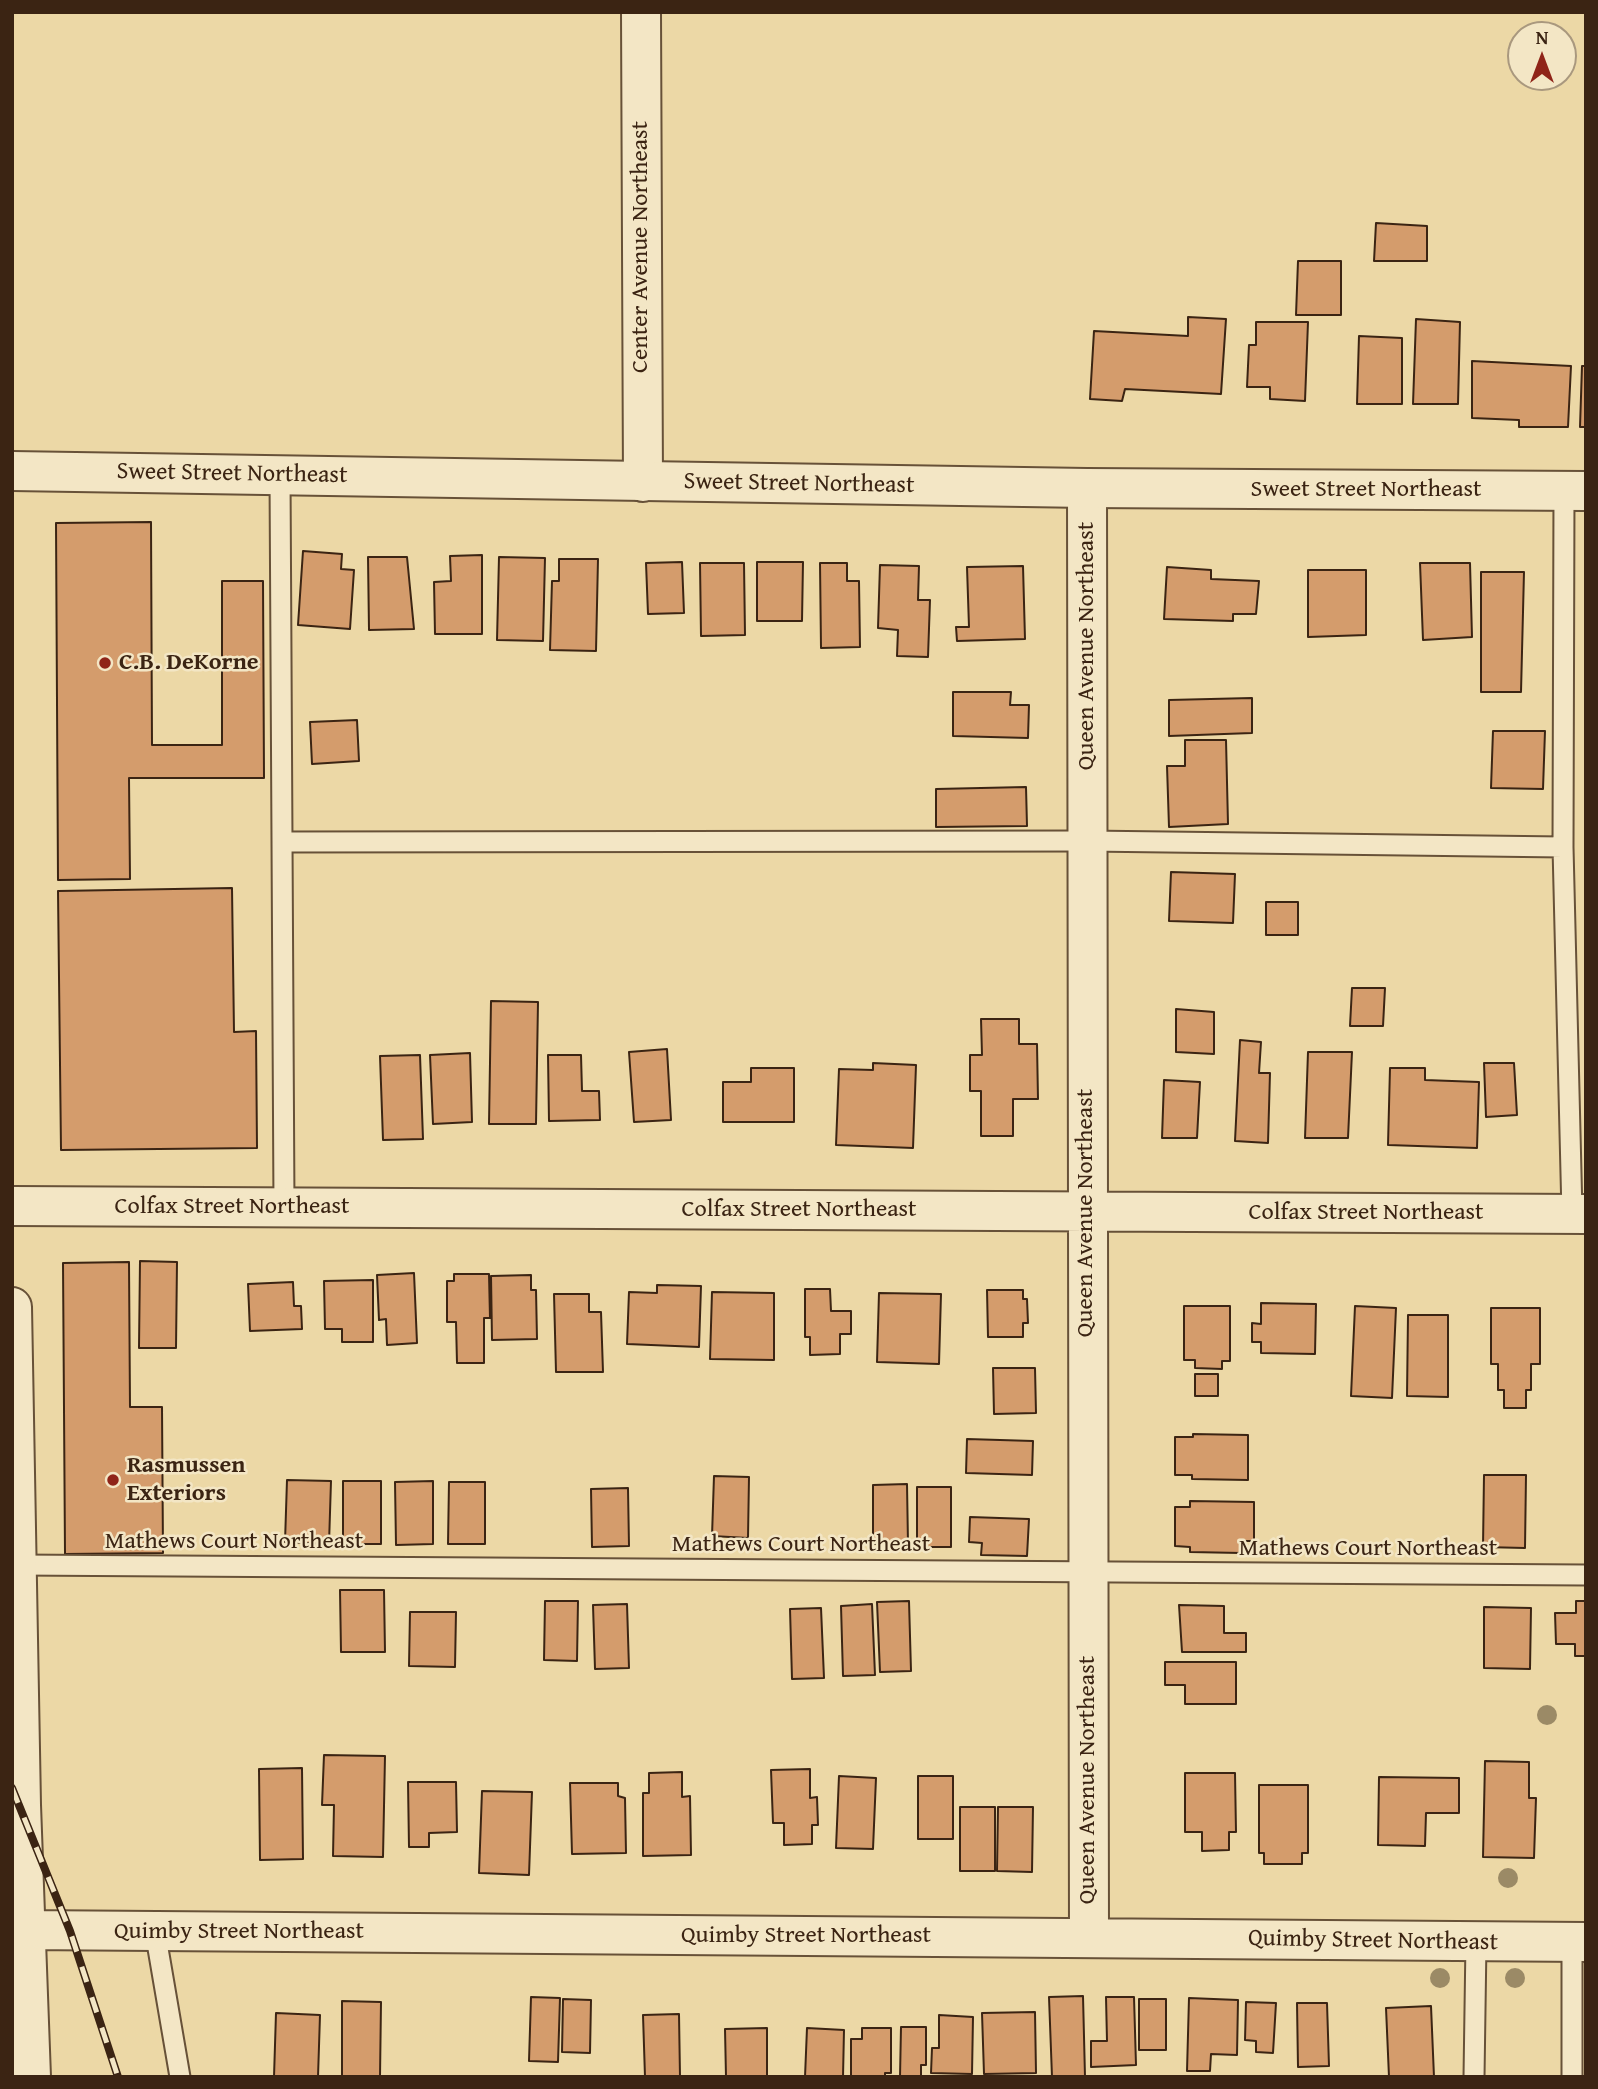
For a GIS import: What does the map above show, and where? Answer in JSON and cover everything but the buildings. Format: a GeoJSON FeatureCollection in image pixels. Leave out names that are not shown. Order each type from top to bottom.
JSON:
{"type":"FeatureCollection","features":[{"type":"Feature","properties":{"kind":"street","name":"Center Avenue Northeast"},"geometry":{"type":"LineString","coordinates":[[641,12],[643,482]]}},
{"type":"Feature","properties":{"kind":"street","name":"Sweet Street Northeast"},"geometry":{"type":"LineString","coordinates":[[12,471],[1087,488],[1575,491]]}},
{"type":"Feature","properties":{"kind":"street","name":"Queen Avenue Northeast"},"geometry":{"type":"LineString","coordinates":[[1087,488],[1089,1938]]}},
{"type":"Feature","properties":{"kind":"street","name":"Colfax Street Northeast"},"geometry":{"type":"LineString","coordinates":[[12,1206],[1579,1214]]}},
{"type":"Feature","properties":{"kind":"street"},"geometry":{"type":"LineString","coordinates":[[12,1307],[26,1930],[21,1993],[31,2077]]}},
{"type":"Feature","properties":{"kind":"street","name":"Quimby Street Northeast"},"geometry":{"type":"LineString","coordinates":[[26,1930],[1579,1942]]}},
{"type":"Feature","properties":{"kind":"lane"},"geometry":{"type":"LineString","coordinates":[[280,475],[284,1207]]}},
{"type":"Feature","properties":{"kind":"lane"},"geometry":{"type":"LineString","coordinates":[[1575,491],[1563,847],[1579,1214]]}},
{"type":"Feature","properties":{"kind":"lane"},"geometry":{"type":"LineString","coordinates":[[282,842],[1087,841],[1563,847]]}},
{"type":"Feature","properties":{"kind":"lane","name":"Mathews Court Northeast"},"geometry":{"type":"LineString","coordinates":[[17,1565],[1586,1574]]}},
{"type":"Feature","properties":{"kind":"lane"},"geometry":{"type":"LineString","coordinates":[[155,1931],[180,2077]]}},
{"type":"Feature","properties":{"kind":"lane"},"geometry":{"type":"LineString","coordinates":[[1475,2077],[1476,1942]]}},
{"type":"Feature","properties":{"kind":"lane"},"geometry":{"type":"LineString","coordinates":[[1572,2077],[1579,1942]]}},
{"type":"Feature","properties":{"kind":"railway"},"geometry":{"type":"LineString","coordinates":[[12,1788],[70,1931],[118,2077]]}},
{"type":"Feature","properties":{"kind":"place","name":"C.B. DeKorne"},"geometry":{"type":"Point","coordinates":[105,663]}},
{"type":"Feature","properties":{"kind":"place","name":"Rasmussen Exteriors"},"geometry":{"type":"Point","coordinates":[113,1480]}}]}
